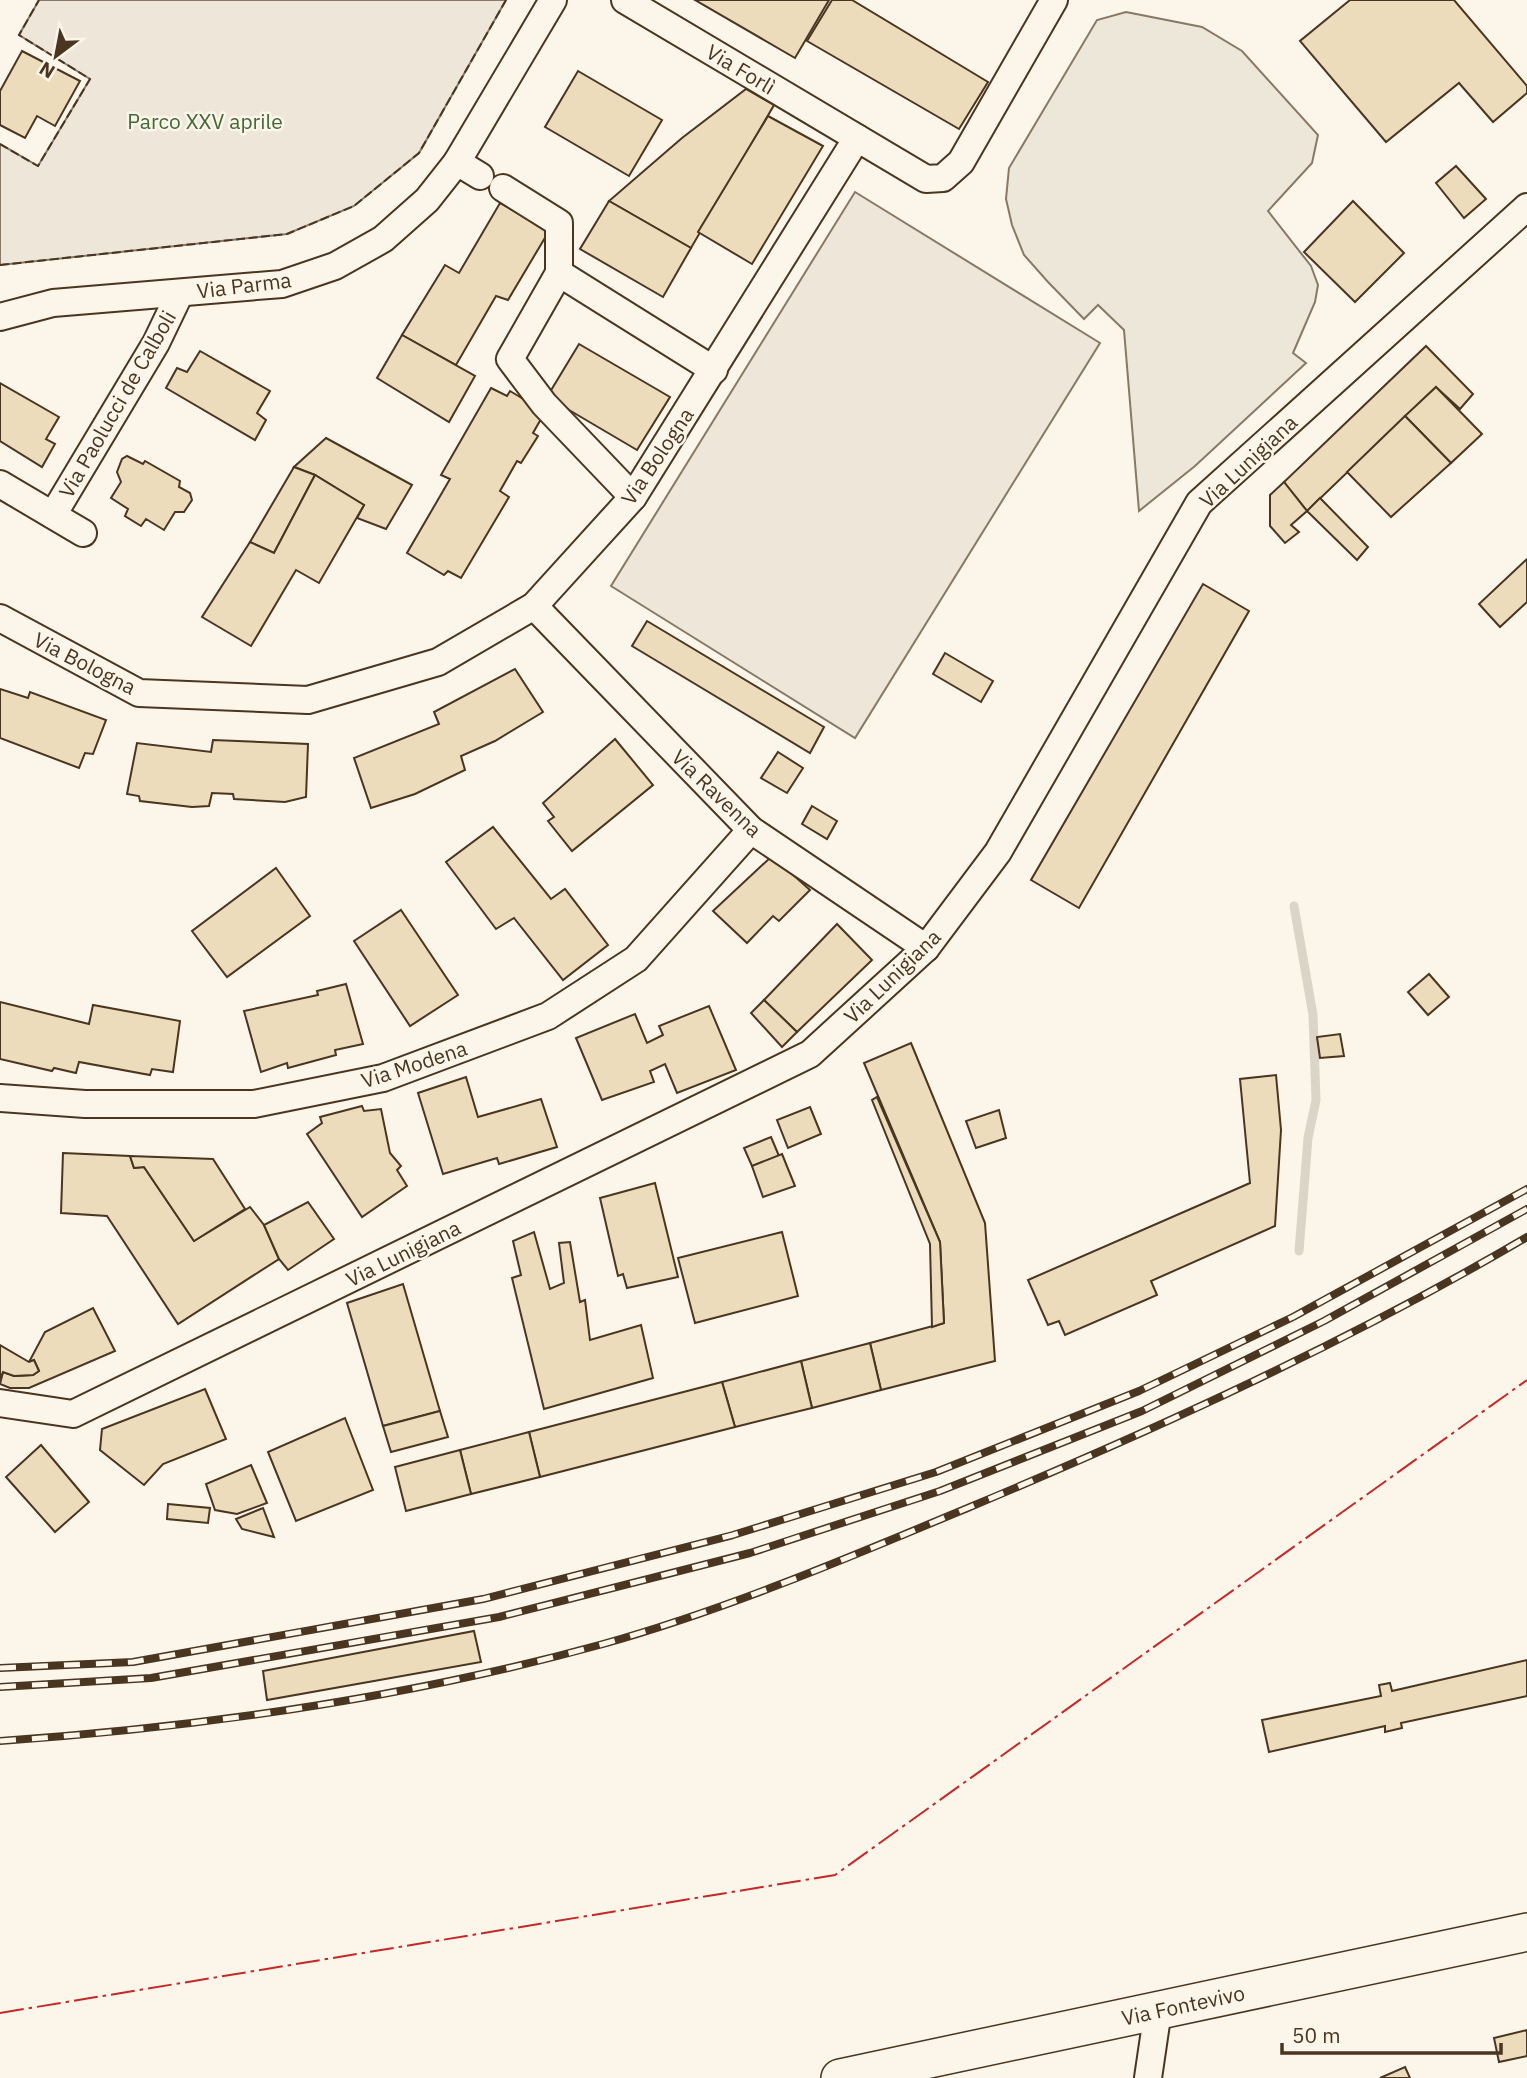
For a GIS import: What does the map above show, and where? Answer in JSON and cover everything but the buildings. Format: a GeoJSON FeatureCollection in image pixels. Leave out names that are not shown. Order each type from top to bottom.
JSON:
{"type":"FeatureCollection","features":[{"type":"Feature","properties":{"kind":"street","name":"Via Parma"},"geometry":{"type":"LineString","coordinates":[[0,317],[53,303],[282,284],[335,266],[383,239],[426,200],[457,162],[553,0]]}},
{"type":"Feature","properties":{"kind":"street","name":"Via Forlì"},"geometry":{"type":"LineString","coordinates":[[625,0],[857,138]]}},
{"type":"Feature","properties":{"kind":"street"},"geometry":{"type":"LineString","coordinates":[[857,138],[926,179],[943,178],[961,162],[1054,0]]}},
{"type":"Feature","properties":{"kind":"street","name":"Via Bologna"},"geometry":{"type":"LineString","coordinates":[[0,618],[139,693],[308,700],[438,662],[534,606],[633,497],[857,138]]}},
{"type":"Feature","properties":{"kind":"street"},"geometry":{"type":"LineString","coordinates":[[457,162],[559,223],[559,273],[509,359],[544,404],[633,497]]}},
{"type":"Feature","properties":{"kind":"street","name":"Via Lunigiana"},"geometry":{"type":"LineString","coordinates":[[0,1403],[74,1414],[810,1055],[926,948],[998,852],[1199,503],[1527,207]]}},
{"type":"Feature","properties":{"kind":"street"},"geometry":{"type":"LineString","coordinates":[[559,273],[714,370]]}},
{"type":"Feature","properties":{"kind":"street","name":"Via Paolucci de Calboli"},"geometry":{"type":"LineString","coordinates":[[53,515],[156,343],[180,293]]}},
{"type":"Feature","properties":{"kind":"street","name":"Via Parma"},"geometry":{"type":"LineString","coordinates":[[0,297],[53,303]]}},
{"type":"Feature","properties":{"kind":"street"},"geometry":{"type":"LineString","coordinates":[[0,484],[83,533]]}},
{"type":"Feature","properties":{"kind":"street","name":"Via Ravenna"},"geometry":{"type":"LineString","coordinates":[[534,606],[751,831],[926,948]]}},
{"type":"Feature","properties":{"kind":"street","name":"Via Modena"},"geometry":{"type":"LineString","coordinates":[[0,1098],[85,1104],[254,1104],[383,1078],[548,1016],[635,959],[751,831]]}},
{"type":"Feature","properties":{"kind":"street","name":"Via Fontevivo"},"geometry":{"type":"LineString","coordinates":[[840,2078],[1527,1933]]}},
{"type":"Feature","properties":{"kind":"street"},"geometry":{"type":"LineString","coordinates":[[1148,2078],[1158,2010]]}},
{"type":"Feature","properties":{"kind":"green space","name":"Parco XXV aprile"},"geometry":{"type":"Polygon","coordinates":[[[39,0],[506,0],[419,153],[354,206],[287,234],[0,265],[0,144],[38,166],[90,79],[19,35],[39,0]]]}},
{"type":"Feature","properties":{"kind":"green space"},"geometry":{"type":"Polygon","coordinates":[[[855,192],[1100,343],[855,738],[611,586],[855,192]]]}},
{"type":"Feature","properties":{"kind":"shaded area"},"geometry":{"type":"Polygon","coordinates":[[[1126,12],[1202,27],[1242,51],[1318,135],[1312,163],[1268,211],[1311,266],[1318,285],[1315,302],[1293,353],[1306,363],[1195,466],[1139,511],[1124,330],[1098,305],[1084,319],[1048,282],[1024,255],[1012,225],[1006,199],[1009,168],[1097,20],[1126,12]]]}},
{"type":"Feature","properties":{"kind":"waterway"},"geometry":{"type":"LineString","coordinates":[[1294,906],[1313,1015],[1316,1100],[1308,1138],[1299,1251]]}},
{"type":"Feature","properties":{"kind":"railway"},"geometry":{"type":"LineString","coordinates":[[0,1668],[133,1662],[483,1599],[733,1535],[936,1472],[1139,1391],[1293,1317],[1527,1189]]}},
{"type":"Feature","properties":{"kind":"railway"},"geometry":{"type":"LineString","coordinates":[[0,1687],[151,1678],[499,1617],[750,1553],[940,1491],[1142,1411],[1324,1321],[1527,1209]]}},
{"type":"Feature","properties":{"kind":"railway"},"geometry":{"type":"LineString","coordinates":[[0,1741],[152,1728],[379,1695],[529,1663],[603,1644],[696,1615],[880,1545],[1183,1414],[1391,1312],[1527,1237]]}},
{"type":"Feature","properties":{"kind":"fence"},"geometry":{"type":"LineString","coordinates":[[0,144],[38,166],[90,79],[19,35],[39,0]]}},
{"type":"Feature","properties":{"kind":"fence"},"geometry":{"type":"LineString","coordinates":[[0,265],[287,234],[354,206],[419,153],[506,0]]}},
{"type":"Feature","properties":{"kind":"power"},"geometry":{"type":"LineString","coordinates":[[0,2013],[835,1875],[1527,1380]]}}]}
